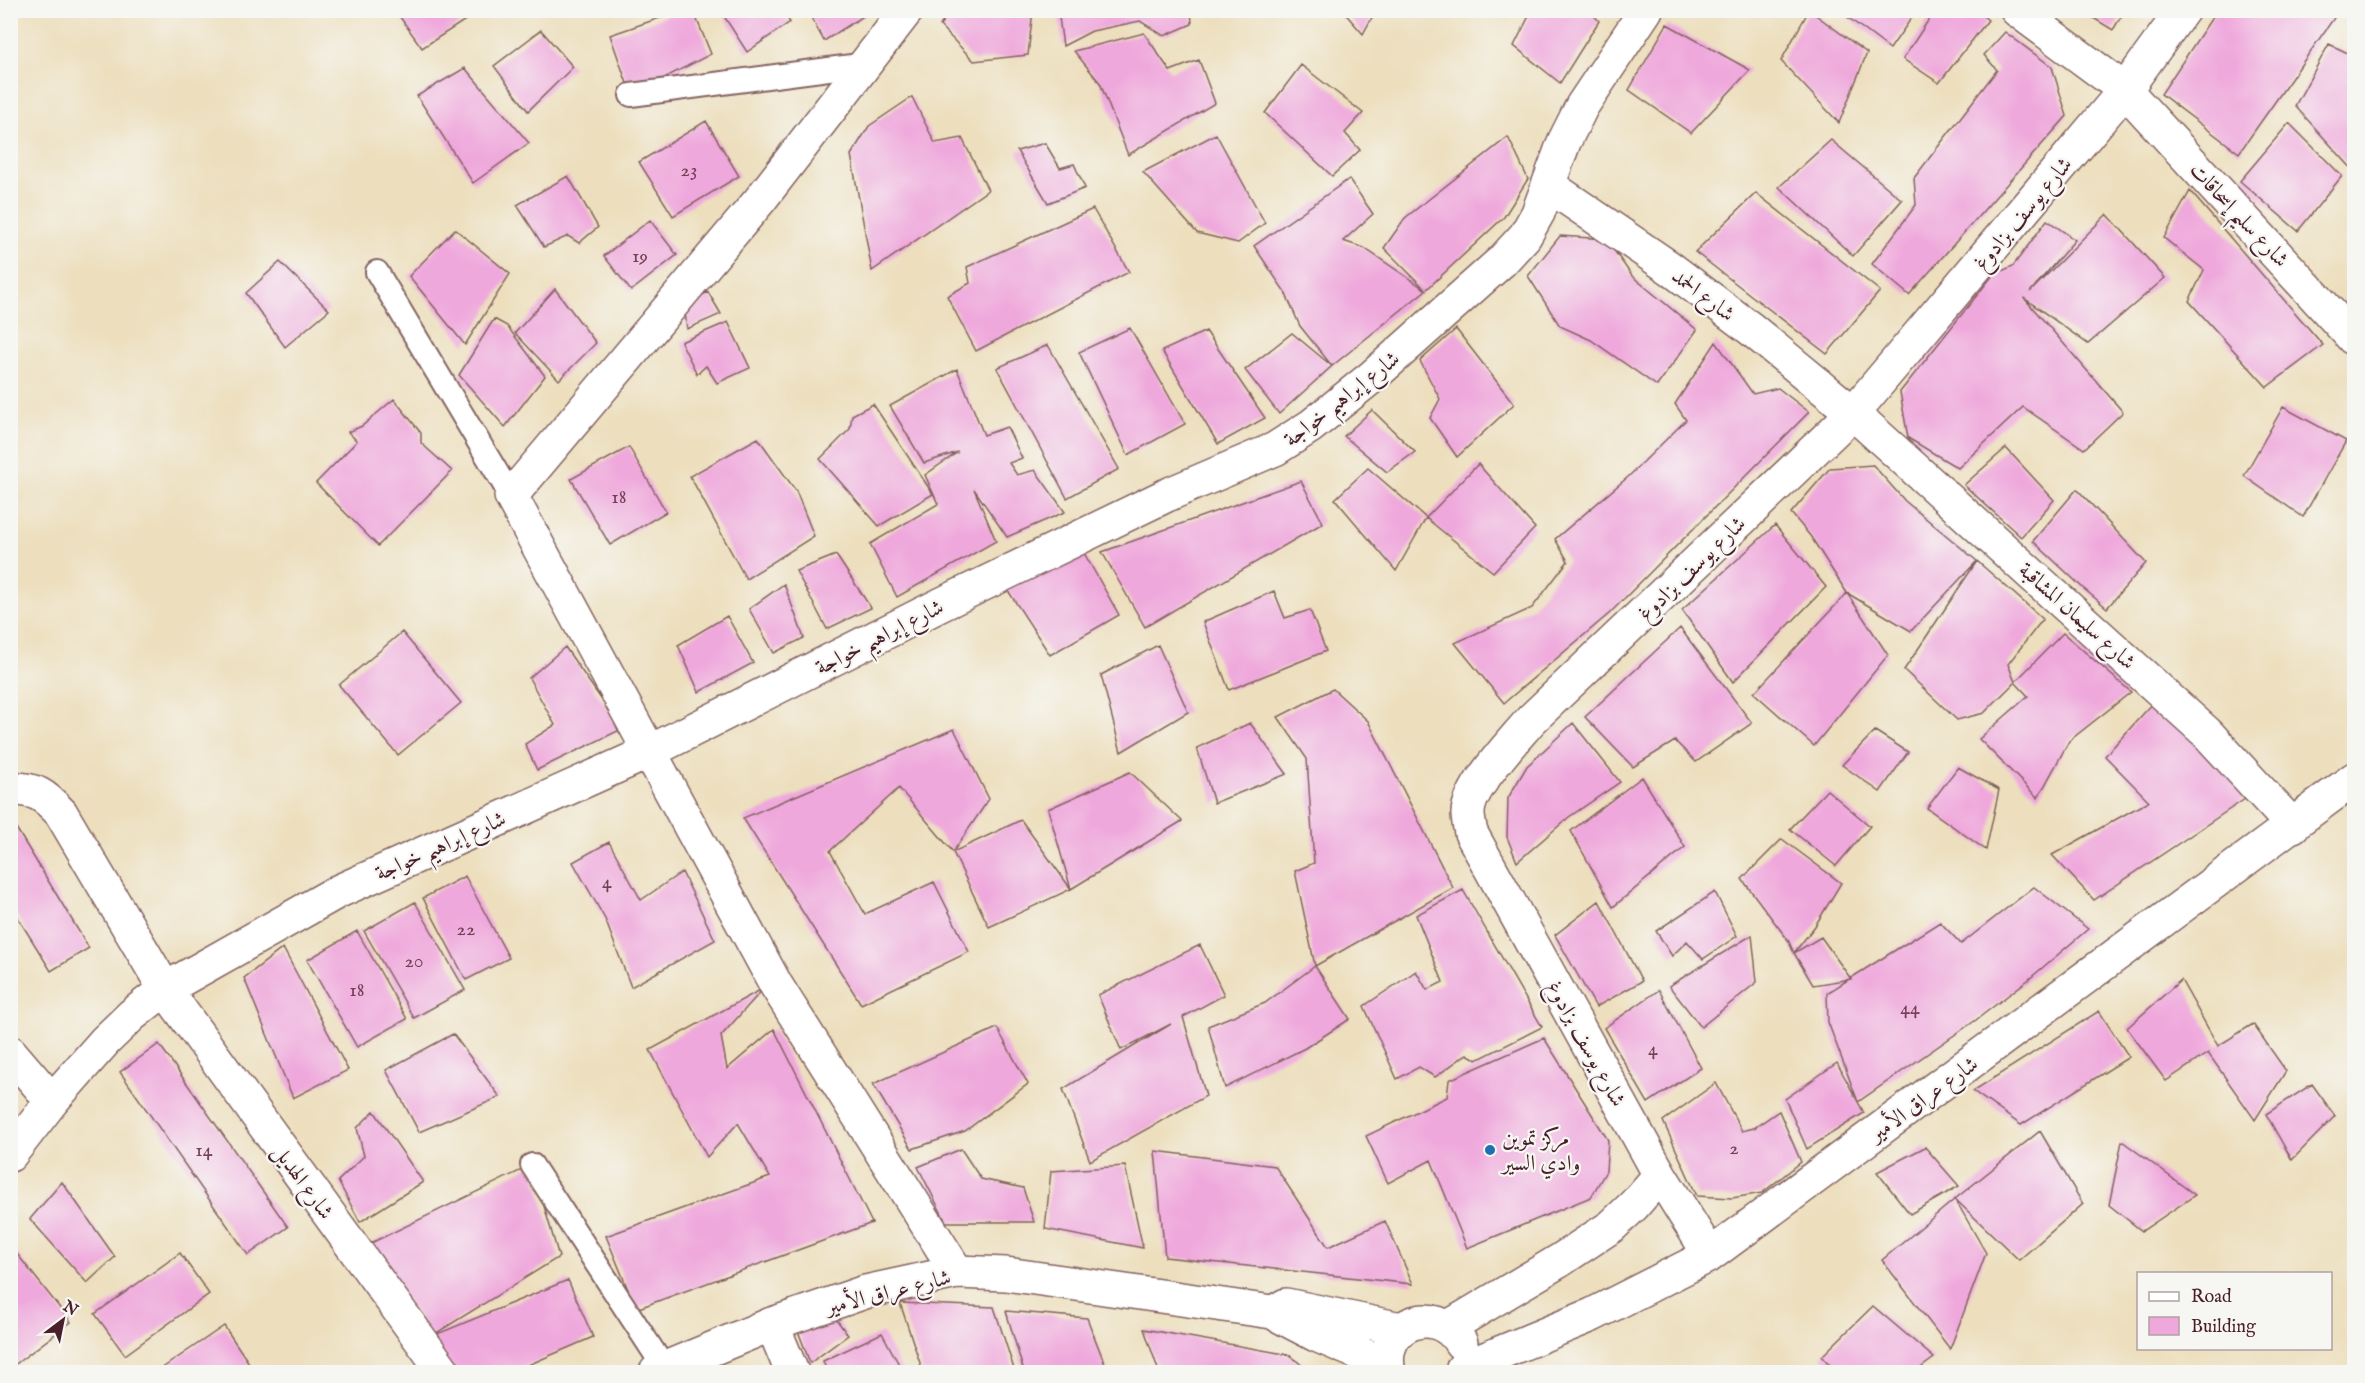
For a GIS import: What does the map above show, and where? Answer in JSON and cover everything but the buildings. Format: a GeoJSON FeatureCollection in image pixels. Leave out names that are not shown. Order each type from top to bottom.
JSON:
{"type":"FeatureCollection","features":[{"type":"Feature","properties":{"kind":"street"},"geometry":{"type":"LineString","coordinates":[[907,10],[760,200],[511,496],[776,985],[957,1272]]}},
{"type":"Feature","properties":{"kind":"street","name":"شارع إبراهيم خواجة"},"geometry":{"type":"LineString","coordinates":[[10,1155],[52,1101],[105,1041],[132,1015],[165,989],[337,892],[649,752],[940,604],[1167,495],[1275,449],[1343,401],[1502,261],[1525,236],[1538,213],[1564,142],[1582,106],[1646,10]]}},
{"type":"Feature","properties":{"kind":"street","name":"شارع سليم إسحاقات"},"geometry":{"type":"LineString","coordinates":[[2017,10],[2126,90],[2355,339]]}},
{"type":"Feature","properties":{"kind":"street","name":"شارع يوسف بزادوغ"},"geometry":{"type":"LineString","coordinates":[[1710,1254],[1660,1175],[1471,833],[1467,813],[1472,797],[1532,720],[1853,413],[2126,90],[2183,10]]}},
{"type":"Feature","properties":{"kind":"street","name":"شارع الحمد"},"geometry":{"type":"LineString","coordinates":[[1548,185],[1670,268],[1751,329],[1853,413]]}},
{"type":"Feature","properties":{"kind":"street","name":"شارع سليمان المشاقبة"},"geometry":{"type":"LineString","coordinates":[[1853,413],[2207,733],[2293,826]]}},
{"type":"Feature","properties":{"kind":"street","name":"شارع عراق الأمير"},"geometry":{"type":"LineString","coordinates":[[1462,1370],[1592,1315],[1710,1254],[2355,779]]}},
{"type":"Feature","properties":{"kind":"street","name":"شارع الهديل"},"geometry":{"type":"LineString","coordinates":[[10,788],[31,790],[48,800],[61,813],[165,989],[444,1372]]}},
{"type":"Feature","properties":{"kind":"street"},"geometry":{"type":"LineString","coordinates":[[10,1052],[52,1101]]}},
{"type":"Feature","properties":{"kind":"street"},"geometry":{"type":"LineString","coordinates":[[1447,1328],[1559,1261],[1612,1226],[1635,1205],[1660,1175]]}},
{"type":"Feature","properties":{"kind":"street","name":"شارع عراق الأمير"},"geometry":{"type":"LineString","coordinates":[[661,1371],[772,1324],[865,1292],[957,1272],[1006,1274],[1272,1312],[1388,1369]]}},
{"type":"Feature","properties":{"kind":"street","name":"شارع عراق الأمير"},"geometry":{"type":"LineString","coordinates":[[1272,1312],[1287,1305],[1401,1329]]}},
{"type":"Feature","properties":{"kind":"street"},"geometry":{"type":"LineString","coordinates":[[1388,1369],[1387,1352],[1392,1340],[1401,1329],[1411,1323],[1424,1321],[1436,1322],[1456,1335],[1464,1356],[1462,1370]]}},
{"type":"Feature","properties":{"kind":"street"},"geometry":{"type":"LineString","coordinates":[[772,1324],[792,1372]]}},
{"type":"Feature","properties":{"kind":"lane"},"geometry":{"type":"LineString","coordinates":[[631,95],[867,64]]}},
{"type":"Feature","properties":{"kind":"lane"},"geometry":{"type":"LineString","coordinates":[[377,272],[511,496]]}},
{"type":"Feature","properties":{"kind":"lane"},"geometry":{"type":"LineString","coordinates":[[532,1166],[661,1371]]}},
{"type":"Feature","properties":{"kind":"place","name":"مركز تموين وادي السير"},"geometry":{"type":"Point","coordinates":[1490,1150]}}]}
